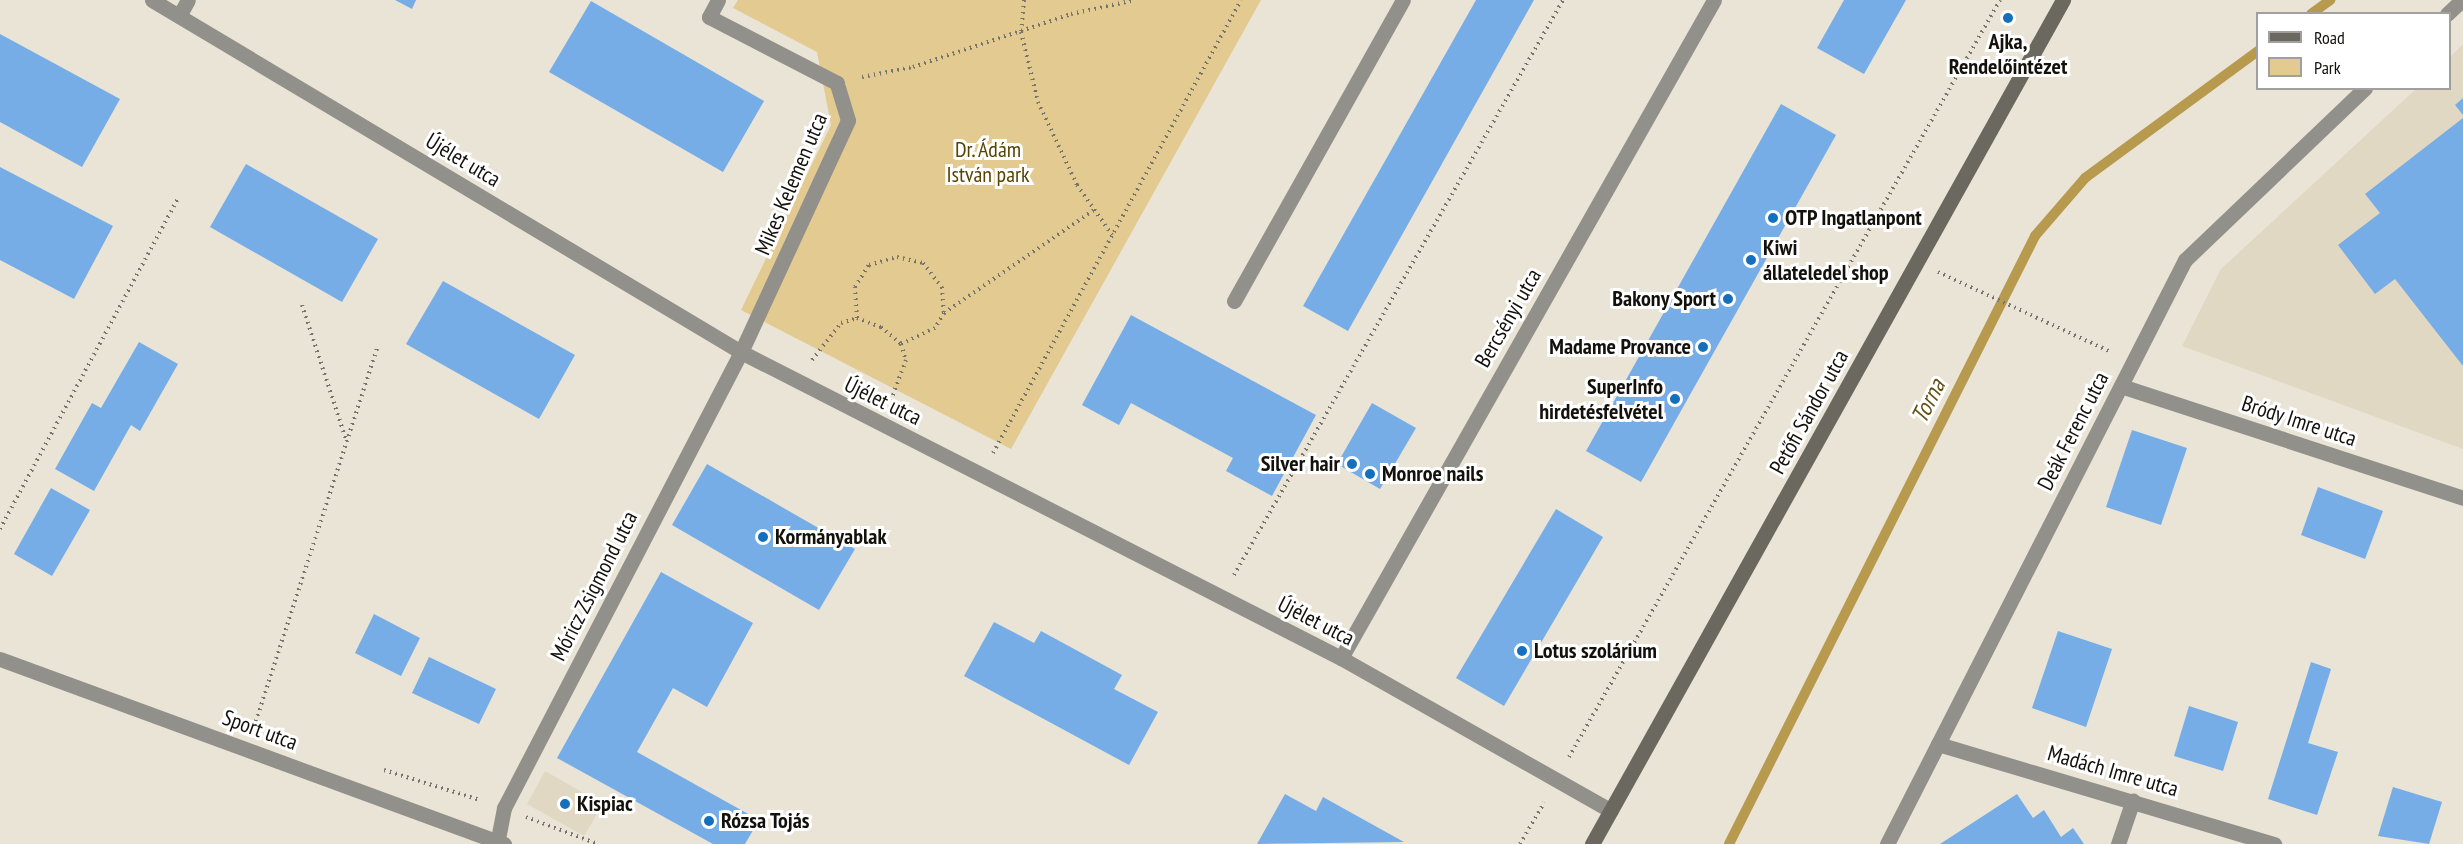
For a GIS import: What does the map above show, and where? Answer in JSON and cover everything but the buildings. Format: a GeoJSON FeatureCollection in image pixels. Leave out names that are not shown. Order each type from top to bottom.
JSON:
{"type":"FeatureCollection","features":[{"type":"Feature","properties":{"kind":"main road","name":"Petőfi Sándor utca"},"geometry":{"type":"LineString","coordinates":[[1592,844],[2063,0]]}},
{"type":"Feature","properties":{"kind":"street","name":"Újélet utca"},"geometry":{"type":"LineString","coordinates":[[152,0],[798,384],[880,425],[983,472],[1220,599],[1341,658],[1557,779],[1611,812]]}},
{"type":"Feature","properties":{"kind":"street"},"geometry":{"type":"LineString","coordinates":[[179,16],[188,0]]}},
{"type":"Feature","properties":{"kind":"street"},"geometry":{"type":"LineString","coordinates":[[718,0],[709,17],[837,83]]}},
{"type":"Feature","properties":{"kind":"street"},"geometry":{"type":"LineString","coordinates":[[1234,301],[1402,0]]}},
{"type":"Feature","properties":{"kind":"street","name":"Bercsényi utca"},"geometry":{"type":"LineString","coordinates":[[1341,658],[1714,0]]}},
{"type":"Feature","properties":{"kind":"street"},"geometry":{"type":"LineString","coordinates":[[2449,12],[2462,0]]}},
{"type":"Feature","properties":{"kind":"street","name":"Mikes Kelemen utca"},"geometry":{"type":"LineString","coordinates":[[741,352],[848,120],[837,83]]}},
{"type":"Feature","properties":{"kind":"street","name":"Deák Ferenc utca"},"geometry":{"type":"LineString","coordinates":[[1887,844],[2185,261],[2363,90]]}},
{"type":"Feature","properties":{"kind":"street","name":"Móricz Zsigmond utca"},"geometry":{"type":"LineString","coordinates":[[500,843],[504,808],[741,352]]}},
{"type":"Feature","properties":{"kind":"street","name":"Bródy Imre utca"},"geometry":{"type":"LineString","coordinates":[[2121,386],[2463,498]]}},
{"type":"Feature","properties":{"kind":"street","name":"Sport utca"},"geometry":{"type":"LineString","coordinates":[[0,659],[500,843]]}},
{"type":"Feature","properties":{"kind":"street","name":"Madách Imre utca"},"geometry":{"type":"LineString","coordinates":[[1938,744],[2133,800],[2274,844]]}},
{"type":"Feature","properties":{"kind":"street"},"geometry":{"type":"LineString","coordinates":[[2118,844],[2133,800]]}},
{"type":"Feature","properties":{"kind":"path"},"geometry":{"type":"LineString","coordinates":[[1024,0],[1021,32],[1038,102],[1077,185],[1112,235]]}},
{"type":"Feature","properties":{"kind":"path"},"geometry":{"type":"LineString","coordinates":[[837,83],[913,68],[1021,32],[1135,0]]}},
{"type":"Feature","properties":{"kind":"path"},"geometry":{"type":"LineString","coordinates":[[983,472],[1241,0]]}},
{"type":"Feature","properties":{"kind":"path"},"geometry":{"type":"LineString","coordinates":[[1220,599],[1563,0]]}},
{"type":"Feature","properties":{"kind":"path"},"geometry":{"type":"LineString","coordinates":[[1520,844],[2000,0]]}},
{"type":"Feature","properties":{"kind":"path"},"geometry":{"type":"LineString","coordinates":[[0,529],[178,199]]}},
{"type":"Feature","properties":{"kind":"path"},"geometry":{"type":"LineString","coordinates":[[901,344],[934,328],[944,313],[1094,209]]}},
{"type":"Feature","properties":{"kind":"path"},"geometry":{"type":"LineString","coordinates":[[857,318],[855,286],[864,272],[869,265],[897,257],[923,263],[942,287],[944,313]]}},
{"type":"Feature","properties":{"kind":"path"},"geometry":{"type":"LineString","coordinates":[[1918,263],[1987,292],[2134,362]]}},
{"type":"Feature","properties":{"kind":"path"},"geometry":{"type":"LineString","coordinates":[[302,305],[347,441]]}},
{"type":"Feature","properties":{"kind":"path"},"geometry":{"type":"LineString","coordinates":[[798,384],[825,339],[841,322],[857,318],[881,327],[901,344],[906,360],[880,425]]}},
{"type":"Feature","properties":{"kind":"path"},"geometry":{"type":"LineString","coordinates":[[254,728],[377,348]]}},
{"type":"Feature","properties":{"kind":"path"},"geometry":{"type":"LineString","coordinates":[[504,808],[598,844]]}},
{"type":"Feature","properties":{"kind":"shaded area"},"geometry":{"type":"Polygon","coordinates":[[[2463,44],[2463,449],[2182,346],[2221,269],[2415,90],[2451,90],[2451,56],[2463,44]]]}},
{"type":"Feature","properties":{"kind":"shaded area","name":"Kispiac"},"geometry":{"type":"Polygon","coordinates":[[[545,771],[603,804],[584,836],[527,804],[545,771]]]}},
{"type":"Feature","properties":{"kind":"green space","name":"Dr. Ádám István park"},"geometry":{"type":"Polygon","coordinates":[[[738,0],[1261,0],[1011,449],[741,310],[831,125],[817,52],[733,8],[738,0]]]}},
{"type":"Feature","properties":{"kind":"waterway","name":"Torna"},"geometry":{"type":"LineString","coordinates":[[2314,12],[2330,0]]}},
{"type":"Feature","properties":{"kind":"waterway","name":"Torna"},"geometry":{"type":"LineString","coordinates":[[1729,844],[2035,236],[2085,178],[2256,52]]}},
{"type":"Feature","properties":{"kind":"place","name":"Ajka, Rendelőintézet"},"geometry":{"type":"Point","coordinates":[2008,18]}},
{"type":"Feature","properties":{"kind":"place","name":"OTP Ingatlanpont"},"geometry":{"type":"Point","coordinates":[1773,218]}},
{"type":"Feature","properties":{"kind":"place","name":"Kiwi állateledel shop"},"geometry":{"type":"Point","coordinates":[1751,260]}},
{"type":"Feature","properties":{"kind":"place","name":"Bakony Sport"},"geometry":{"type":"Point","coordinates":[1728,299]}},
{"type":"Feature","properties":{"kind":"place","name":"Madame Provance"},"geometry":{"type":"Point","coordinates":[1703,347]}},
{"type":"Feature","properties":{"kind":"place","name":"SuperInfo hirdetésfelvétel"},"geometry":{"type":"Point","coordinates":[1675,399]}},
{"type":"Feature","properties":{"kind":"place","name":"Silver hair"},"geometry":{"type":"Point","coordinates":[1352,464]}},
{"type":"Feature","properties":{"kind":"place","name":"Monroe nails"},"geometry":{"type":"Point","coordinates":[1370,474]}},
{"type":"Feature","properties":{"kind":"place","name":"Kormányablak"},"geometry":{"type":"Point","coordinates":[763,537]}},
{"type":"Feature","properties":{"kind":"place","name":"Lotus szolárium"},"geometry":{"type":"Point","coordinates":[1522,651]}},
{"type":"Feature","properties":{"kind":"place","name":"Kispiac"},"geometry":{"type":"Point","coordinates":[565,804]}},
{"type":"Feature","properties":{"kind":"place","name":"Rózsa Tojás"},"geometry":{"type":"Point","coordinates":[709,821]}}]}
